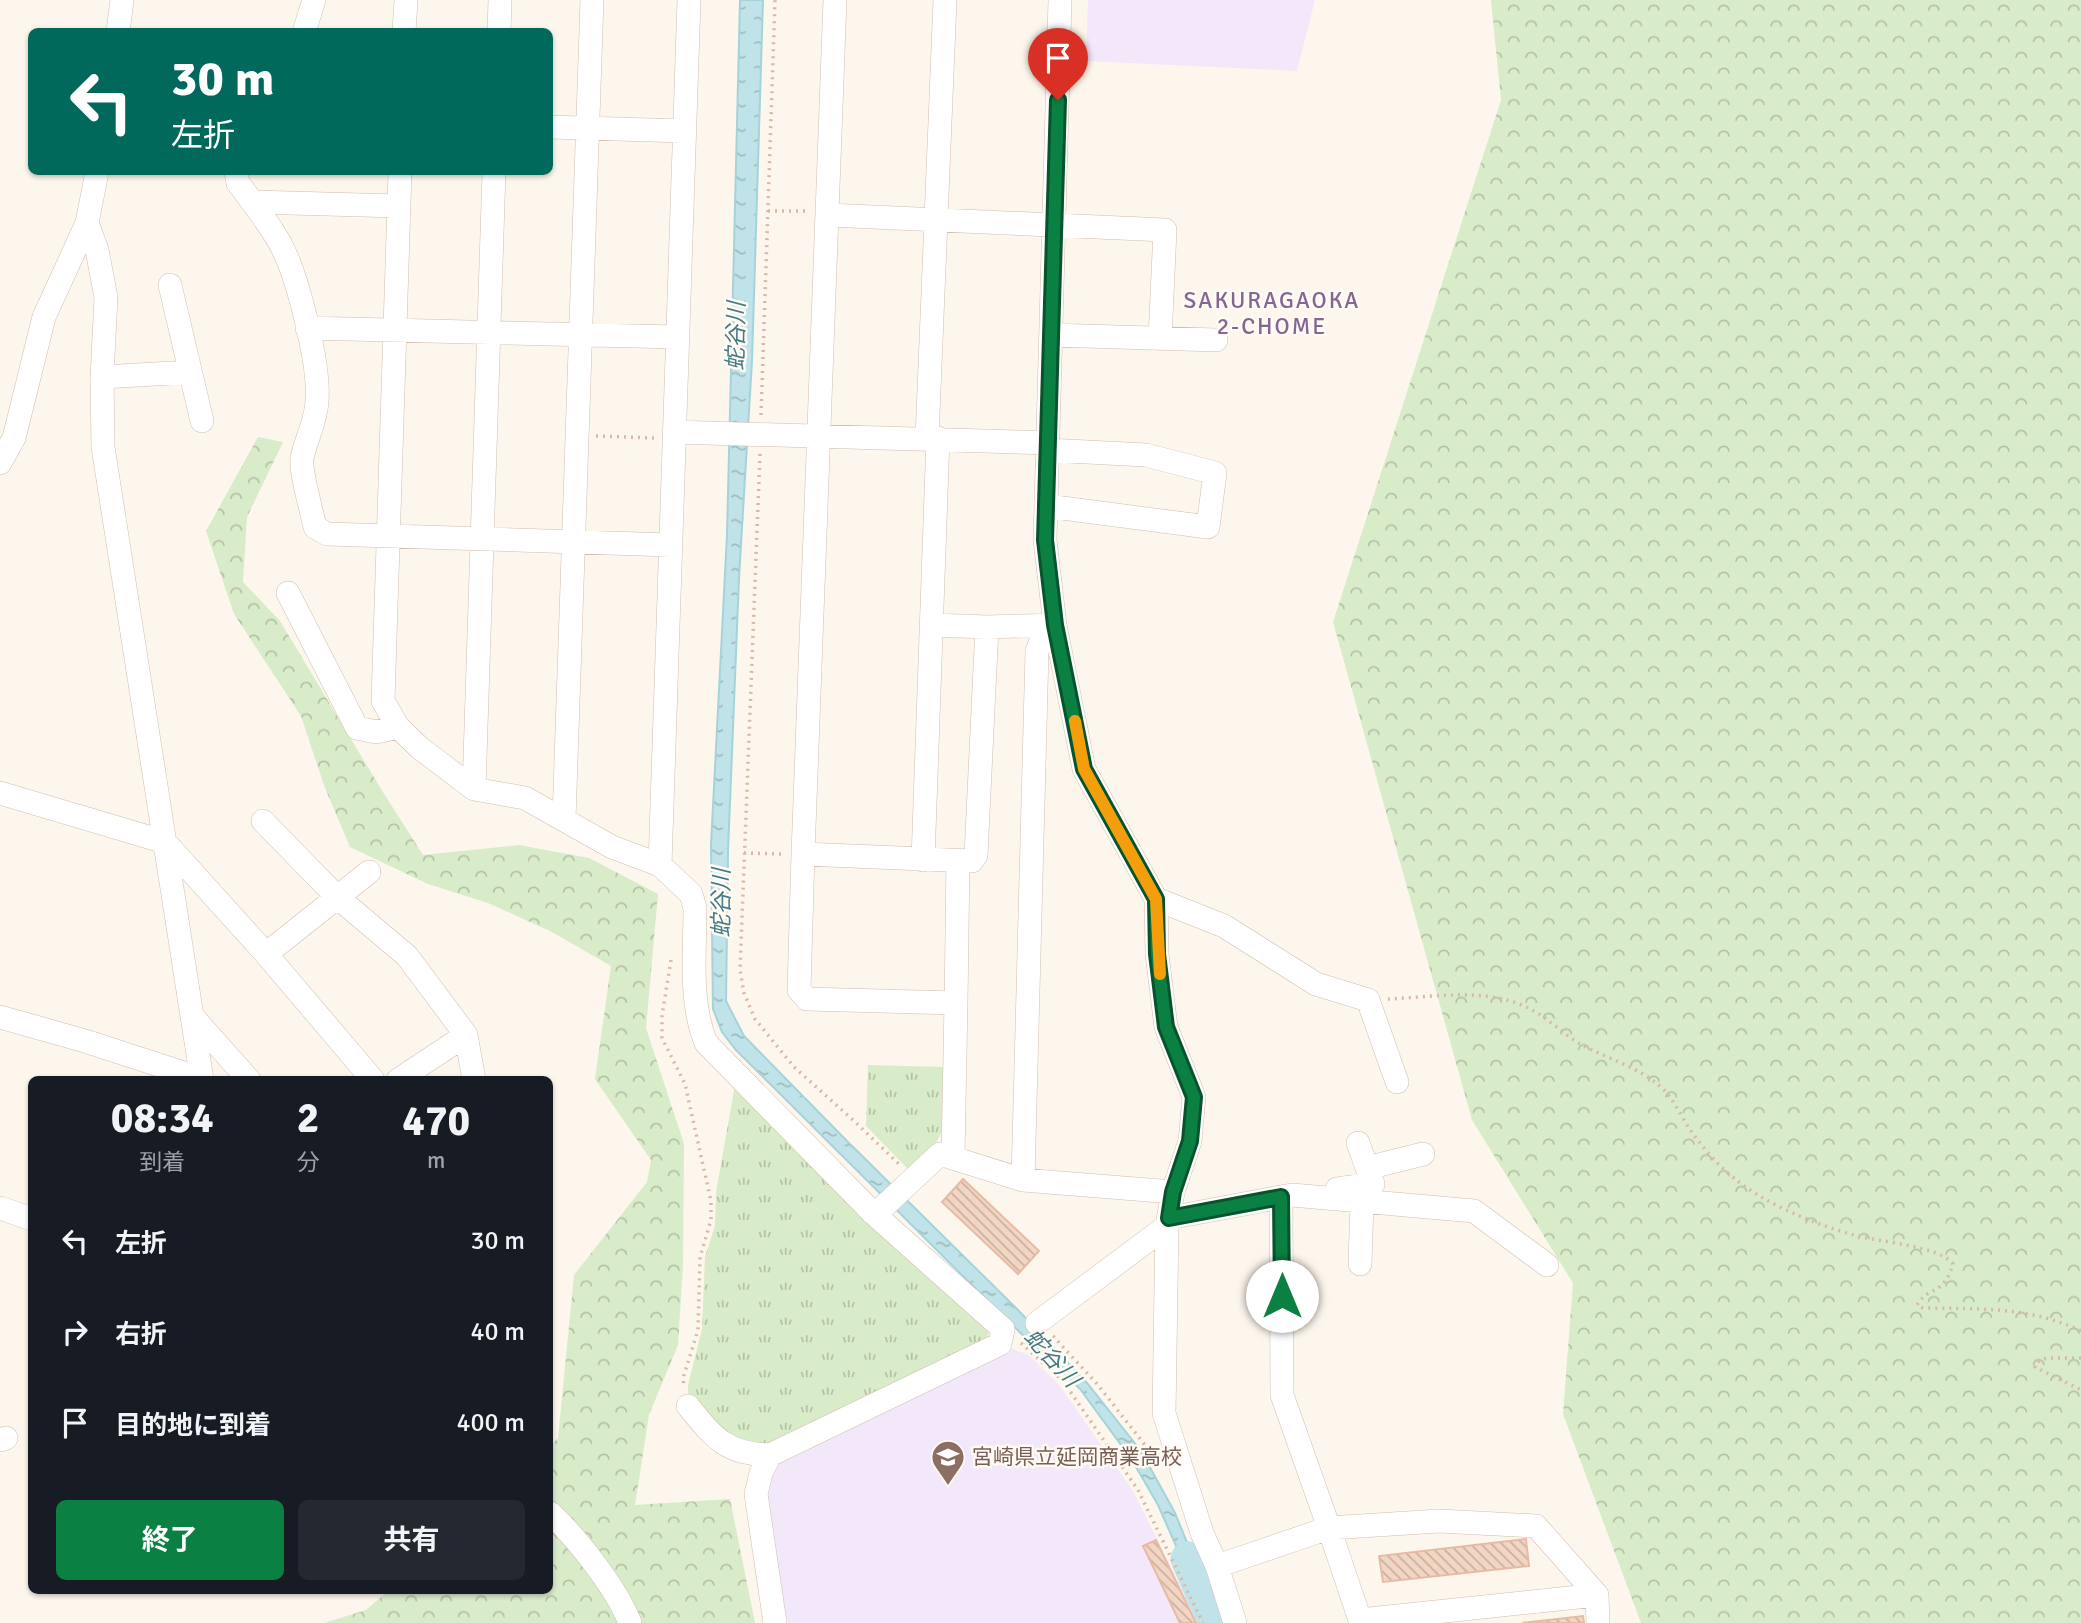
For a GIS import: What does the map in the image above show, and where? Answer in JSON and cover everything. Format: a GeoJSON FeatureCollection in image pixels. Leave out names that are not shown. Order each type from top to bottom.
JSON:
{"type":"FeatureCollection","features":[{"type":"Feature","properties":{"kind":"street"},"geometry":{"type":"LineString","coordinates":[[118,28],[122,0]]}},
{"type":"Feature","properties":{"kind":"street"},"geometry":{"type":"LineString","coordinates":[[305,28],[314,0]]}},
{"type":"Feature","properties":{"kind":"street"},"geometry":{"type":"LineString","coordinates":[[404,28],[405,0]]}},
{"type":"Feature","properties":{"kind":"street"},"geometry":{"type":"LineString","coordinates":[[499,28],[500,0]]}},
{"type":"Feature","properties":{"kind":"street"},"geometry":{"type":"LineString","coordinates":[[564,819],[593,0]]}},
{"type":"Feature","properties":{"kind":"street"},"geometry":{"type":"LineString","coordinates":[[660,865],[688,0]]}},
{"type":"Feature","properties":{"kind":"street"},"geometry":{"type":"LineString","coordinates":[[835,0],[799,990],[807,999],[956,1003]]}},
{"type":"Feature","properties":{"kind":"street"},"geometry":{"type":"LineString","coordinates":[[923,860],[933,625],[935,218],[945,0]]}},
{"type":"Feature","properties":{"kind":"street"},"geometry":{"type":"LineString","coordinates":[[1060,0],[1045,540],[1055,625],[1084,769],[1156,899],[1157,954],[1166,1027],[1194,1097],[1190,1141],[1173,1192],[1168,1222],[1164,1413],[1202,1532],[1217,1566],[1235,1623]]}},
{"type":"Feature","properties":{"kind":"street"},"geometry":{"type":"LineString","coordinates":[[553,127],[684,131]]}},
{"type":"Feature","properties":{"kind":"street"},"geometry":{"type":"LineString","coordinates":[[0,463],[14,438],[44,317],[87,223],[96,175]]}},
{"type":"Feature","properties":{"kind":"street"},"geometry":{"type":"LineString","coordinates":[[237,175],[238,183],[282,246],[307,328],[318,399],[315,421],[301,461],[315,527],[327,534],[671,545]]}},
{"type":"Feature","properties":{"kind":"street"},"geometry":{"type":"LineString","coordinates":[[400,175],[383,701],[398,727],[419,748],[474,789],[525,798],[612,847],[660,865],[691,894],[695,908],[695,1007],[706,1043],[877,1211],[1003,1329],[1000,1344],[770,1455],[750,1455],[730,1449],[708,1431],[688,1406]]}},
{"type":"Feature","properties":{"kind":"street"},"geometry":{"type":"LineString","coordinates":[[474,789],[494,175]]}},
{"type":"Feature","properties":{"kind":"street"},"geometry":{"type":"LineString","coordinates":[[253,202],[398,206]]}},
{"type":"Feature","properties":{"kind":"street"},"geometry":{"type":"LineString","coordinates":[[828,213],[1165,230],[1160,339]]}},
{"type":"Feature","properties":{"kind":"street"},"geometry":{"type":"LineString","coordinates":[[87,223],[97,250],[106,297],[102,377],[103,447],[202,1076]]}},
{"type":"Feature","properties":{"kind":"street"},"geometry":{"type":"LineString","coordinates":[[170,285],[202,421]]}},
{"type":"Feature","properties":{"kind":"street"},"geometry":{"type":"LineString","coordinates":[[307,328],[676,337]]}},
{"type":"Feature","properties":{"kind":"street"},"geometry":{"type":"LineString","coordinates":[[1052,335],[1216,340]]}},
{"type":"Feature","properties":{"kind":"street"},"geometry":{"type":"LineString","coordinates":[[102,377],[190,372]]}},
{"type":"Feature","properties":{"kind":"street"},"geometry":{"type":"LineString","coordinates":[[674,435],[758,433],[933,438],[1048,446],[1146,455],[1215,473],[1208,527],[1047,506]]}},
{"type":"Feature","properties":{"kind":"street"},"geometry":{"type":"LineString","coordinates":[[288,593],[357,728],[376,732],[398,727]]}},
{"type":"Feature","properties":{"kind":"street"},"geometry":{"type":"LineString","coordinates":[[933,625],[1055,625]]}},
{"type":"Feature","properties":{"kind":"street"},"geometry":{"type":"LineString","coordinates":[[1023,1180],[1037,652],[1042,637],[1055,625]]}},
{"type":"Feature","properties":{"kind":"street"},"geometry":{"type":"LineString","coordinates":[[803,854],[972,861],[976,855],[987,627]]}},
{"type":"Feature","properties":{"kind":"street"},"geometry":{"type":"LineString","coordinates":[[0,793],[165,842],[266,954],[370,1076]]}},
{"type":"Feature","properties":{"kind":"street"},"geometry":{"type":"LineString","coordinates":[[263,821],[337,897],[407,956],[466,1035],[473,1076]]}},
{"type":"Feature","properties":{"kind":"street"},"geometry":{"type":"LineString","coordinates":[[953,1158],[958,861]]}},
{"type":"Feature","properties":{"kind":"street"},"geometry":{"type":"LineString","coordinates":[[266,954],[369,873]]}},
{"type":"Feature","properties":{"kind":"street"},"geometry":{"type":"LineString","coordinates":[[1156,899],[1224,926],[1315,985],[1368,1000],[1397,1082]]}},
{"type":"Feature","properties":{"kind":"street"},"geometry":{"type":"LineString","coordinates":[[192,1016],[245,1076]]}},
{"type":"Feature","properties":{"kind":"street"},"geometry":{"type":"LineString","coordinates":[[0,1017],[193,1076]]}},
{"type":"Feature","properties":{"kind":"street"},"geometry":{"type":"LineString","coordinates":[[404,1076],[466,1035]]}},
{"type":"Feature","properties":{"kind":"street"},"geometry":{"type":"LineString","coordinates":[[1038,1322],[1168,1222],[1287,1196],[1373,1184],[1358,1143]]}},
{"type":"Feature","properties":{"kind":"street"},"geometry":{"type":"LineString","coordinates":[[877,1211],[940,1153],[1023,1180],[1173,1192]]}},
{"type":"Feature","properties":{"kind":"street"},"geometry":{"type":"LineString","coordinates":[[1367,1168],[1423,1154]]}},
{"type":"Feature","properties":{"kind":"street"},"geometry":{"type":"LineString","coordinates":[[1287,1196],[1474,1211],[1547,1265]]}},
{"type":"Feature","properties":{"kind":"street"},"geometry":{"type":"LineString","coordinates":[[1287,1196],[1282,1395],[1361,1621],[1597,1595]]}},
{"type":"Feature","properties":{"kind":"street"},"geometry":{"type":"LineString","coordinates":[[1360,1264],[1362,1201]]}},
{"type":"Feature","properties":{"kind":"street"},"geometry":{"type":"LineString","coordinates":[[0,1208],[28,1218]]}},
{"type":"Feature","properties":{"kind":"street"},"geometry":{"type":"LineString","coordinates":[[770,1455],[761,1473],[756,1494],[775,1623]]}},
{"type":"Feature","properties":{"kind":"street"},"geometry":{"type":"LineString","coordinates":[[553,1517],[563,1525],[623,1604],[630,1623]]}},
{"type":"Feature","properties":{"kind":"street"},"geometry":{"type":"LineString","coordinates":[[1217,1566],[1329,1528],[1439,1521],[1536,1526],[1597,1595],[1598,1623]]}},
{"type":"Feature","properties":{"kind":"path"},"geometry":{"type":"LineString","coordinates":[[775,0],[740,970],[744,993],[755,1019],[794,1067],[853,1119],[907,1183]]}},
{"type":"Feature","properties":{"kind":"path"},"geometry":{"type":"LineString","coordinates":[[768,211],[828,213]]}},
{"type":"Feature","properties":{"kind":"path"},"geometry":{"type":"LineString","coordinates":[[577,435],[674,435]]}},
{"type":"Feature","properties":{"kind":"path"},"geometry":{"type":"LineString","coordinates":[[744,853],[803,854]]}},
{"type":"Feature","properties":{"kind":"path"},"geometry":{"type":"LineString","coordinates":[[673,949],[662,1016],[662,1038],[685,1084],[711,1201],[710,1220],[700,1257],[698,1330],[684,1375],[682,1397],[688,1406]]}},
{"type":"Feature","properties":{"kind":"path"},"geometry":{"type":"LineString","coordinates":[[1368,1000],[1502,997],[1534,1011],[1583,1046],[1627,1067],[1665,1091],[1691,1131],[1718,1165],[1745,1188],[1817,1224],[1949,1258],[1953,1264],[1950,1277],[1940,1289],[1921,1298],[1917,1305],[1923,1308],[2001,1309],[2037,1315],[2081,1331]]}},
{"type":"Feature","properties":{"kind":"path"},"geometry":{"type":"LineString","coordinates":[[1038,1322],[1098,1385],[1156,1458]]}},
{"type":"Feature","properties":{"kind":"path"},"geometry":{"type":"LineString","coordinates":[[1002,1336],[1016,1339],[1025,1345],[1063,1381],[1138,1490],[1203,1623]]}},
{"type":"Feature","properties":{"kind":"path"},"geometry":{"type":"LineString","coordinates":[[2081,1358],[2047,1359],[2037,1362],[2035,1367],[2081,1390]]}},
{"type":"Feature","properties":{"kind":"shaded area"},"geometry":{"type":"Polygon","coordinates":[[[1088,0],[1315,0],[1297,71],[1086,61],[1088,0]]]}},
{"type":"Feature","properties":{"kind":"shaded area","name":"宮崎県立延岡商業高校"},"geometry":{"type":"Polygon","coordinates":[[[1010,1348],[1029,1355],[1060,1386],[1133,1491],[1199,1623],[783,1623],[765,1495],[777,1459],[1010,1348]]]}},
{"type":"Feature","properties":{"kind":"green space"},"geometry":{"type":"Polygon","coordinates":[[[1491,0],[2081,0],[2081,1623],[1641,1623],[1563,1414],[1573,1283],[1472,1120],[1333,622],[1501,100],[1491,0]]]}},
{"type":"Feature","properties":{"kind":"green space"},"geometry":{"type":"Polygon","coordinates":[[[258,437],[283,442],[247,517],[243,582],[280,621],[423,855],[519,845],[589,858],[658,894],[646,1028],[684,1144],[683,1265],[678,1345],[649,1415],[635,1505],[730,1499],[755,1623],[324,1623],[366,1610],[385,1594],[553,1594],[553,1443],[558,1438],[574,1275],[647,1182],[651,1160],[595,1079],[611,966],[552,932],[488,903],[428,884],[350,847],[325,788],[301,716],[234,614],[206,531],[258,437]]]}},
{"type":"Feature","properties":{"kind":"green space"},"geometry":{"type":"Polygon","coordinates":[[[868,1065],[945,1067],[944,1128],[937,1141],[908,1169],[866,1126],[868,1065]]]}},
{"type":"Feature","properties":{"kind":"green space"},"geometry":{"type":"Polygon","coordinates":[[[735,1085],[989,1330],[987,1343],[764,1451],[730,1440],[688,1395],[702,1329],[705,1257],[715,1225],[716,1192],[735,1085]]]}},
{"type":"Feature","properties":{"kind":"water"},"geometry":{"type":"Polygon","coordinates":[[[740,0],[763,0],[752,361],[739,578],[728,852],[726,1001],[744,1036],[1017,1309],[1087,1383],[1141,1451],[1175,1513],[1195,1562],[1214,1623],[1210,1623],[1158,1505],[1132,1460],[1080,1389],[736,1050],[722,1032],[713,1009],[711,845],[727,535],[740,0]]]}},
{"type":"Feature","properties":{"kind":"building"},"geometry":{"type":"Polygon","coordinates":[[[963,1179],[1039,1251],[1018,1274],[942,1202],[963,1179]]]}},
{"type":"Feature","properties":{"kind":"building"},"geometry":{"type":"Polygon","coordinates":[[[1526,1539],[1529,1566],[1383,1582],[1379,1556],[1526,1539]]]}},
{"type":"Feature","properties":{"kind":"building"},"geometry":{"type":"Polygon","coordinates":[[[1156,1540],[1196,1623],[1180,1623],[1143,1546],[1156,1540]]]}},
{"type":"Feature","properties":{"kind":"building"},"geometry":{"type":"Polygon","coordinates":[[[1583,1616],[1584,1623],[1522,1623],[1583,1616]]]}},
{"type":"Feature","properties":{"kind":"waterway","name":"蛇谷川"},"geometry":{"type":"LineString","coordinates":[[1188,1559],[1216,1623]]}},
{"type":"Feature","properties":{"kind":"slow traffic"},"geometry":{"type":"LineString","coordinates":[[1075,721],[1084,769],[1156,899],[1160,974]]}},
{"type":"Feature","properties":{"kind":"place","name":"宮崎県立延岡商業高校"},"geometry":{"type":"Point","coordinates":[948,1487]}},
{"type":"Feature","properties":{"kind":"district","name":"SAKURAGAOKA 2-CHOME"},"geometry":{"type":"Point","coordinates":[1272,313]}},
{"type":"Feature","properties":{"kind":"route"},"geometry":{"type":"LineString","coordinates":[[1058,100],[1045,540],[1055,625],[1084,769],[1156,899],[1157,954],[1166,1027],[1194,1097],[1190,1141],[1173,1192],[1169,1218],[1281,1197],[1282,1296]]}}]}
